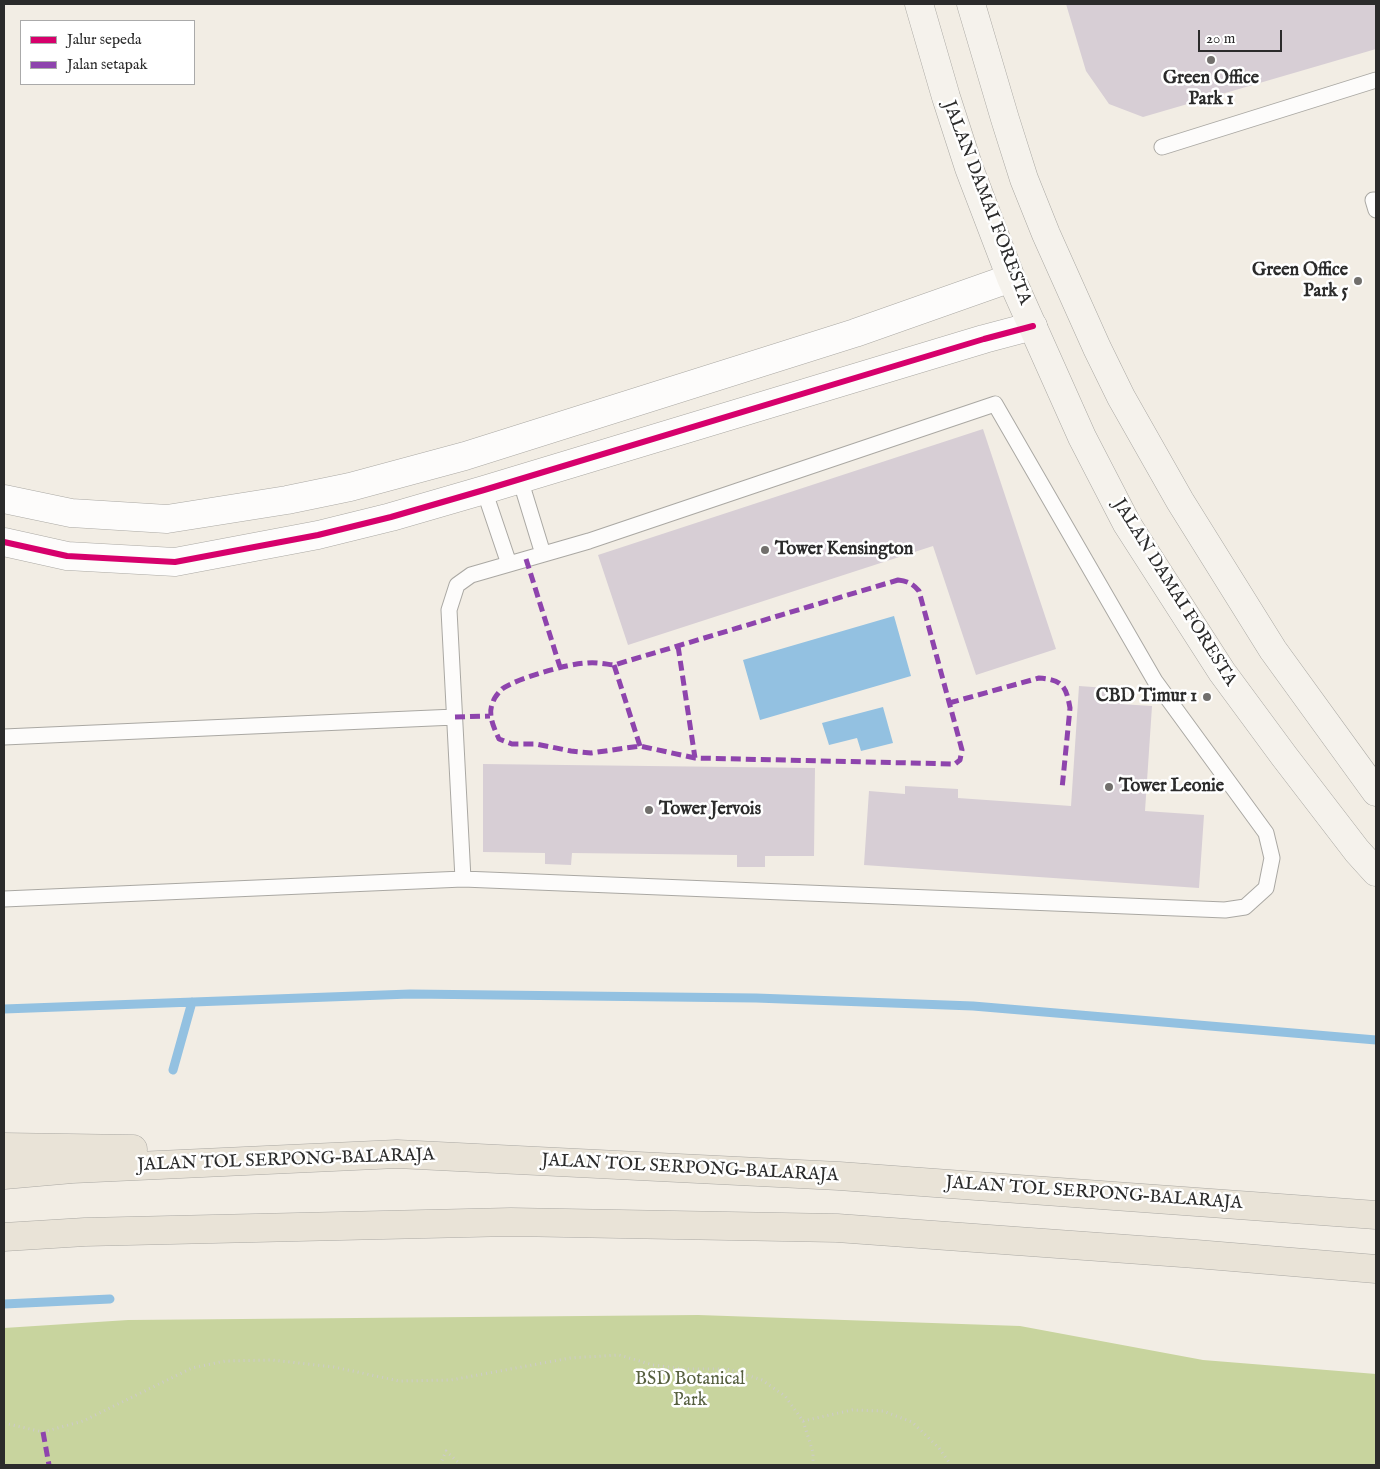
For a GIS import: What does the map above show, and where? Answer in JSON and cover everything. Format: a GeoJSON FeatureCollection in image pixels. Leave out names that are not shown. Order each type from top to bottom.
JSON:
{"type":"FeatureCollection","features":[{"type":"Feature","properties":{"kind":"highway"},"geometry":{"type":"LineString","coordinates":[[4,1147],[397,1154]]}},
{"type":"Feature","properties":{"kind":"highway","name":"JALAN TOL SERPONG–BALARAJA"},"geometry":{"type":"LineString","coordinates":[[4,1175],[72,1169],[397,1154],[839,1176],[1376,1215]]}},
{"type":"Feature","properties":{"kind":"highway"},"geometry":{"type":"LineString","coordinates":[[4,1237],[85,1232],[511,1222],[828,1228],[1376,1269]]}},
{"type":"Feature","properties":{"kind":"main road","name":"JALAN DAMAI FORESTA"},"geometry":{"type":"LineString","coordinates":[[919,4],[969,168],[1012,278],[1082,436],[1127,524],[1222,672],[1250,712],[1376,872]]}},
{"type":"Feature","properties":{"kind":"main road"},"geometry":{"type":"LineString","coordinates":[[971,4],[1004,119],[1024,179],[1063,274],[1121,397],[1180,501],[1273,650],[1376,792]]}},
{"type":"Feature","properties":{"kind":"street"},"geometry":{"type":"LineString","coordinates":[[4,499],[71,514],[167,519],[287,500],[350,487],[465,456],[855,334],[1012,278]]}},
{"type":"Feature","properties":{"kind":"street"},"geometry":{"type":"LineString","coordinates":[[4,542],[67,556],[175,562],[318,535],[484,490],[1033,326]]}},
{"type":"Feature","properties":{"kind":"street"},"geometry":{"type":"LineString","coordinates":[[855,334],[868,374]]}},
{"type":"Feature","properties":{"kind":"lane"},"geometry":{"type":"LineString","coordinates":[[1162,147],[1376,80]]}},
{"type":"Feature","properties":{"kind":"lane"},"geometry":{"type":"LineString","coordinates":[[1376,200],[1373,200],[1376,210]]}},
{"type":"Feature","properties":{"kind":"lane"},"geometry":{"type":"LineString","coordinates":[[4,899],[464,879],[1225,910],[1245,907],[1266,888],[1272,858],[1266,833],[1155,681],[996,404],[589,541],[471,575],[457,584],[448,610],[464,879]]}},
{"type":"Feature","properties":{"kind":"lane"},"geometry":{"type":"LineString","coordinates":[[520,479],[544,554]]}},
{"type":"Feature","properties":{"kind":"lane"},"geometry":{"type":"LineString","coordinates":[[484,490],[509,564]]}},
{"type":"Feature","properties":{"kind":"lane"},"geometry":{"type":"LineString","coordinates":[[4,737],[455,717]]}},
{"type":"Feature","properties":{"kind":"path"},"geometry":{"type":"LineString","coordinates":[[4,1424],[43,1432],[82,1421],[192,1368],[225,1361],[272,1360],[334,1367],[399,1381],[451,1380],[570,1358],[619,1356],[654,1365],[727,1369],[762,1380],[785,1396],[803,1421],[813,1452],[813,1465]]}},
{"type":"Feature","properties":{"kind":"path"},"geometry":{"type":"LineString","coordinates":[[803,1421],[852,1410],[883,1411],[912,1422],[939,1448],[951,1465]]}},
{"type":"Feature","properties":{"kind":"path"},"geometry":{"type":"LineString","coordinates":[[440,1465],[446,1451],[461,1465]]}},
{"type":"Feature","properties":{"kind":"green space","name":"BSD Botanical Park"},"geometry":{"type":"Polygon","coordinates":[[[698,1315],[1020,1326],[1203,1360],[1376,1374],[1376,1465],[4,1465],[4,1328],[128,1320],[698,1315]]]}},
{"type":"Feature","properties":{"kind":"water"},"geometry":{"type":"Polygon","coordinates":[[[894,616],[911,676],[760,720],[743,660],[894,616]]]}},
{"type":"Feature","properties":{"kind":"water"},"geometry":{"type":"Polygon","coordinates":[[[883,707],[893,743],[861,751],[857,738],[829,745],[822,723],[883,707]]]}},
{"type":"Feature","properties":{"kind":"building","name":"Green Office Park 1"},"geometry":{"type":"Polygon","coordinates":[[[1066,4],[1376,4],[1376,49],[1143,117],[1109,104],[1086,71],[1066,4]]]}},
{"type":"Feature","properties":{"kind":"building","name":"Tower Kensington"},"geometry":{"type":"Polygon","coordinates":[[[983,429],[1056,649],[976,675],[933,546],[628,645],[598,555],[983,429]]]}},
{"type":"Feature","properties":{"kind":"building","name":"Tower Leonie"},"geometry":{"type":"Polygon","coordinates":[[[1079,686],[1121,689],[1120,704],[1152,706],[1145,811],[1204,815],[1199,888],[864,865],[869,791],[905,794],[905,786],[958,789],[958,798],[1071,806],[1079,686]]]}},
{"type":"Feature","properties":{"kind":"building","name":"Tower Jervois"},"geometry":{"type":"Polygon","coordinates":[[[483,764],[815,768],[814,856],[765,856],[765,867],[737,867],[737,855],[572,853],[571,865],[545,864],[545,853],[483,852],[483,764]]]}},
{"type":"Feature","properties":{"kind":"waterway"},"geometry":{"type":"LineString","coordinates":[[4,1009],[410,994],[756,998],[973,1006],[1376,1040]]}},
{"type":"Feature","properties":{"kind":"waterway"},"geometry":{"type":"LineString","coordinates":[[173,1070],[192,1002]]}},
{"type":"Feature","properties":{"kind":"waterway"},"geometry":{"type":"LineString","coordinates":[[4,1304],[110,1299]]}},
{"type":"Feature","properties":{"kind":"marked path"},"geometry":{"type":"LineString","coordinates":[[526,559],[560,667]]}},
{"type":"Feature","properties":{"kind":"marked path"},"geometry":{"type":"LineString","coordinates":[[898,580],[910,583],[919,591],[962,750],[960,760],[955,764],[695,758],[640,746],[591,753],[536,744],[512,744],[499,739],[493,726],[491,707],[497,695],[502,689],[530,676],[579,664],[614,665],[898,580]]}},
{"type":"Feature","properties":{"kind":"marked path"},"geometry":{"type":"LineString","coordinates":[[678,646],[695,758]]}},
{"type":"Feature","properties":{"kind":"marked path"},"geometry":{"type":"LineString","coordinates":[[614,665],[640,746]]}},
{"type":"Feature","properties":{"kind":"marked path"},"geometry":{"type":"LineString","coordinates":[[949,703],[1039,678],[1053,680],[1062,686],[1067,694],[1070,708],[1062,789]]}},
{"type":"Feature","properties":{"kind":"marked path"},"geometry":{"type":"LineString","coordinates":[[455,717],[490,716]]}},
{"type":"Feature","properties":{"kind":"marked path"},"geometry":{"type":"LineString","coordinates":[[43,1432],[49,1465]]}},
{"type":"Feature","properties":{"kind":"cycle path"},"geometry":{"type":"LineString","coordinates":[[4,542],[67,556],[175,562],[318,535],[391,517],[484,490],[984,339],[1033,326]]}},
{"type":"Feature","properties":{"kind":"place","name":"Green Office Park 1"},"geometry":{"type":"Point","coordinates":[1211,60]}},
{"type":"Feature","properties":{"kind":"place","name":"Green Office Park 5"},"geometry":{"type":"Point","coordinates":[1358,281]}},
{"type":"Feature","properties":{"kind":"place","name":"Tower Kensington"},"geometry":{"type":"Point","coordinates":[765,550]}},
{"type":"Feature","properties":{"kind":"place","name":"CBD Timur 1"},"geometry":{"type":"Point","coordinates":[1207,697]}},
{"type":"Feature","properties":{"kind":"place","name":"Tower Leonie"},"geometry":{"type":"Point","coordinates":[1109,787]}},
{"type":"Feature","properties":{"kind":"place","name":"Tower Jervois"},"geometry":{"type":"Point","coordinates":[649,810]}}]}
